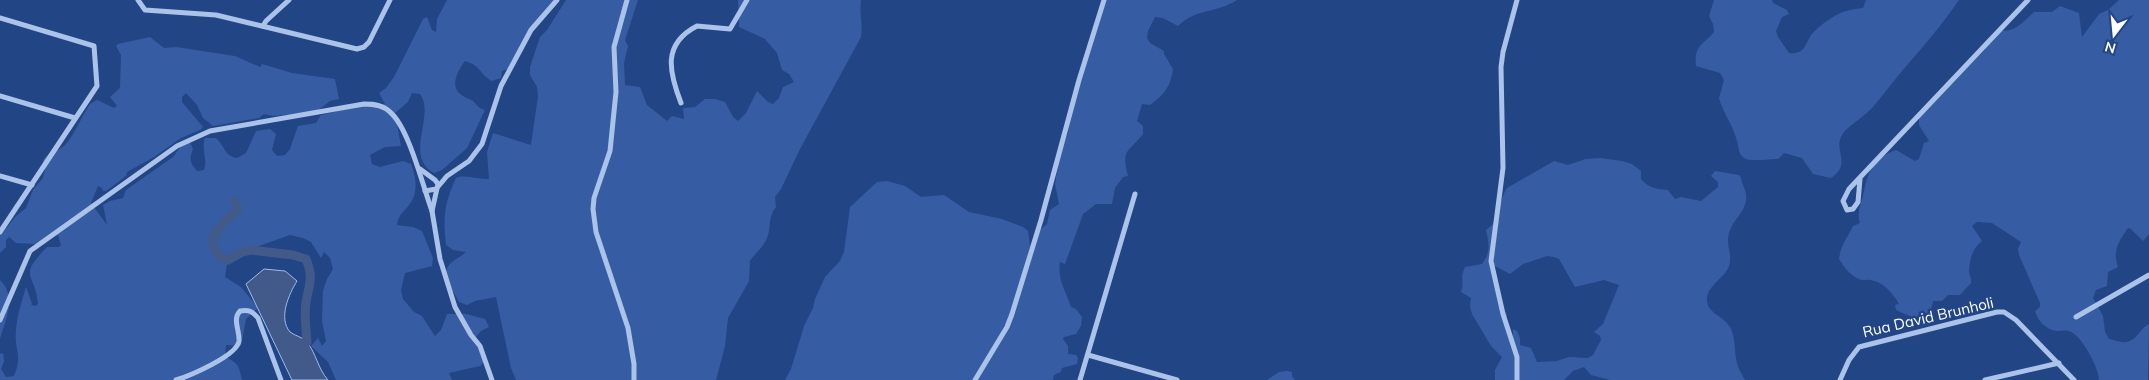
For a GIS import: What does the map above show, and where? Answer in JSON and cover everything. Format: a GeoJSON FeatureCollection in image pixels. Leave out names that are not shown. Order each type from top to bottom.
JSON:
{"type":"FeatureCollection","features":[{"type":"Feature","properties":{"kind":"street"},"geometry":{"type":"LineString","coordinates":[[138,0],[145,10],[216,16],[360,48],[369,42],[390,0]]}},
{"type":"Feature","properties":{"kind":"street"},"geometry":{"type":"LineString","coordinates":[[263,26],[266,20],[289,0]]}},
{"type":"Feature","properties":{"kind":"street"},"geometry":{"type":"LineString","coordinates":[[425,191],[436,189],[447,176],[468,161],[482,144],[501,86],[531,30],[557,0]]}},
{"type":"Feature","properties":{"kind":"street"},"geometry":{"type":"LineString","coordinates":[[627,0],[614,48],[616,92],[610,151],[594,198],[593,209],[596,232],[628,328],[633,354],[634,380]]}},
{"type":"Feature","properties":{"kind":"street"},"geometry":{"type":"LineString","coordinates":[[681,103],[670,63],[675,45],[697,26],[730,29],[747,0]]}},
{"type":"Feature","properties":{"kind":"street"},"geometry":{"type":"LineString","coordinates":[[975,380],[1007,327],[1012,314],[1104,0]]}},
{"type":"Feature","properties":{"kind":"street"},"geometry":{"type":"LineString","coordinates":[[1517,0],[1503,52],[1501,67],[1504,168],[1491,261],[1503,314],[1517,357],[1517,380]]}},
{"type":"Feature","properties":{"kind":"street"},"geometry":{"type":"LineString","coordinates":[[1860,179],[1857,205],[1853,209],[1847,210],[1843,205],[1844,197],[1849,190],[2028,0]]}},
{"type":"Feature","properties":{"kind":"street"},"geometry":{"type":"LineString","coordinates":[[0,18],[94,46],[97,86],[0,232]]}},
{"type":"Feature","properties":{"kind":"street"},"geometry":{"type":"LineString","coordinates":[[0,96],[75,118]]}},
{"type":"Feature","properties":{"kind":"street"},"geometry":{"type":"LineString","coordinates":[[0,320],[30,251],[177,146],[210,131],[364,104],[374,104],[389,110],[394,116],[420,169],[432,211],[440,259],[452,298],[461,319],[480,346],[492,380]]}},
{"type":"Feature","properties":{"kind":"street"},"geometry":{"type":"LineString","coordinates":[[420,169],[437,182],[432,211]]}},
{"type":"Feature","properties":{"kind":"street"},"geometry":{"type":"LineString","coordinates":[[0,176],[32,185]]}},
{"type":"Feature","properties":{"kind":"street"},"geometry":{"type":"LineString","coordinates":[[422,180],[447,176]]}},
{"type":"Feature","properties":{"kind":"street"},"geometry":{"type":"LineString","coordinates":[[1080,380],[1135,194]]}},
{"type":"Feature","properties":{"kind":"street"},"geometry":{"type":"LineString","coordinates":[[2076,317],[2149,275]]}},
{"type":"Feature","properties":{"kind":"street"},"geometry":{"type":"LineString","coordinates":[[176,380],[204,369],[236,348],[239,340],[237,316],[240,310],[253,313],[258,318],[281,380]]}},
{"type":"Feature","properties":{"kind":"street","name":"Rua David Brunholi"},"geometry":{"type":"LineString","coordinates":[[1840,380],[1849,360],[1859,347],[1997,312],[2004,312],[2016,320],[2074,380]]}},
{"type":"Feature","properties":{"kind":"street"},"geometry":{"type":"LineString","coordinates":[[1088,355],[1177,380]]}},
{"type":"Feature","properties":{"kind":"street"},"geometry":{"type":"LineString","coordinates":[[1985,380],[2059,363]]}},
{"type":"Feature","properties":{"kind":"shaded area"},"geometry":{"type":"Polygon","coordinates":[[[447,0],[555,0],[533,25],[508,69],[502,71],[501,78],[492,81],[475,65],[465,61],[463,64],[456,77],[456,89],[473,101],[479,108],[485,110],[467,148],[442,170],[434,173],[425,166],[421,157],[420,147],[425,113],[424,103],[420,94],[412,93],[408,102],[395,113],[401,146],[385,147],[370,155],[372,164],[380,167],[403,161],[411,164],[414,174],[416,185],[414,195],[400,216],[397,225],[413,227],[422,231],[433,258],[432,266],[405,273],[401,290],[403,299],[414,312],[422,316],[435,336],[441,330],[447,314],[466,314],[485,319],[489,327],[481,331],[476,337],[486,360],[480,366],[449,373],[452,380],[336,380],[328,362],[311,346],[318,338],[322,346],[326,341],[322,321],[323,291],[333,269],[330,258],[324,252],[321,258],[311,242],[290,235],[248,250],[233,258],[227,264],[225,277],[241,287],[258,308],[246,319],[241,346],[226,345],[225,356],[237,365],[242,380],[0,380],[0,354],[3,353],[4,361],[1,369],[6,377],[14,376],[17,369],[17,324],[26,287],[31,305],[36,306],[38,304],[30,270],[47,247],[59,247],[61,245],[58,235],[35,244],[16,243],[9,237],[6,240],[6,247],[0,253],[0,236],[16,216],[26,208],[33,190],[43,178],[46,166],[43,161],[45,158],[68,141],[90,104],[97,100],[114,108],[117,106],[110,97],[120,88],[121,55],[116,46],[118,44],[150,37],[164,48],[176,47],[235,56],[260,67],[262,64],[292,73],[335,79],[339,99],[330,101],[316,112],[274,116],[264,114],[259,118],[213,126],[203,118],[197,105],[186,93],[182,97],[182,102],[203,127],[181,138],[154,157],[127,172],[126,176],[106,191],[103,191],[98,186],[91,203],[107,225],[103,205],[123,198],[126,190],[173,157],[181,146],[190,142],[193,149],[191,161],[197,171],[204,170],[205,166],[205,138],[216,138],[227,153],[237,158],[246,153],[256,131],[270,129],[276,134],[272,150],[277,156],[285,155],[290,149],[298,126],[316,123],[321,115],[359,106],[385,104],[379,93],[386,88],[394,77],[423,19],[427,17],[432,30],[436,32],[437,19],[447,0]]]}},
{"type":"Feature","properties":{"kind":"shaded area"},"geometry":{"type":"Polygon","coordinates":[[[566,0],[638,0],[625,40],[628,46],[624,63],[625,85],[640,87],[647,105],[667,121],[672,116],[684,119],[683,108],[695,107],[705,99],[715,99],[725,102],[733,117],[738,121],[746,113],[757,91],[768,102],[773,104],[779,98],[783,87],[794,82],[789,74],[782,70],[777,53],[765,39],[739,27],[738,0],[861,0],[861,37],[775,197],[776,207],[773,211],[767,238],[750,261],[749,281],[728,318],[725,346],[716,380],[516,380],[511,368],[496,297],[475,301],[467,305],[459,302],[447,279],[446,274],[449,265],[466,252],[453,250],[446,245],[445,211],[452,187],[456,178],[460,177],[489,179],[487,152],[493,133],[531,145],[538,96],[537,87],[530,75],[530,67],[540,37],[547,30],[566,0]]]}},
{"type":"Feature","properties":{"kind":"shaded area"},"geometry":{"type":"Polygon","coordinates":[[[1105,0],[1237,0],[1222,7],[1192,16],[1178,26],[1163,18],[1155,17],[1148,31],[1147,38],[1150,43],[1164,51],[1173,69],[1171,80],[1163,94],[1155,101],[1150,105],[1142,104],[1137,121],[1143,126],[1143,134],[1127,152],[1125,161],[1128,176],[1123,177],[1115,188],[1112,204],[1096,204],[1083,214],[1065,264],[1060,262],[1061,280],[1071,307],[1076,309],[1082,317],[1081,326],[1076,334],[1064,337],[1063,339],[1068,346],[1068,354],[1076,355],[1078,358],[1077,364],[1062,368],[1061,372],[1054,375],[1053,380],[785,380],[791,369],[804,326],[825,277],[840,261],[844,252],[850,207],[877,182],[887,181],[905,186],[921,197],[944,195],[969,212],[1002,219],[1023,227],[1028,231],[1030,246],[1025,265],[1041,229],[1047,224],[1050,210],[1059,204],[1055,184],[1061,148],[1068,133],[1072,107],[1105,0]]]}},
{"type":"Feature","properties":{"kind":"shaded area"},"geometry":{"type":"Polygon","coordinates":[[[1714,0],[1772,0],[1773,3],[1787,10],[1789,14],[1782,17],[1776,31],[1789,53],[1794,53],[1801,51],[1811,35],[1824,23],[1836,15],[1863,8],[1866,0],[1959,0],[1873,107],[1844,132],[1840,138],[1839,145],[1842,161],[1841,167],[1831,178],[1813,174],[1802,158],[1784,153],[1778,159],[1760,160],[1747,159],[1741,154],[1731,124],[1719,98],[1724,80],[1720,73],[1696,66],[1698,49],[1714,32],[1709,16],[1714,0]]]}},
{"type":"Feature","properties":{"kind":"shaded area"},"geometry":{"type":"Polygon","coordinates":[[[2119,0],[2149,0],[2149,234],[2143,241],[2128,228],[2119,242],[2116,251],[2118,267],[2108,272],[2107,286],[2096,290],[2093,298],[2103,316],[2105,332],[2109,339],[2122,342],[2130,341],[2149,324],[2148,380],[2099,380],[2093,360],[2074,333],[2049,329],[2043,324],[2035,311],[2040,307],[2040,303],[2019,255],[2018,249],[2021,242],[1992,223],[1977,222],[1972,226],[1982,241],[1976,247],[1971,258],[1969,271],[1971,283],[1960,295],[1948,295],[1942,301],[1933,301],[1931,310],[1921,321],[1896,310],[1895,305],[1899,304],[1882,284],[1871,280],[1858,279],[1849,272],[1839,259],[1840,254],[1853,226],[1860,223],[1860,206],[1872,167],[1881,158],[1896,150],[1915,161],[1919,159],[1924,143],[1929,141],[1919,125],[1919,118],[1947,86],[1985,50],[1988,40],[1999,30],[2009,30],[2018,26],[2034,12],[2052,12],[2060,6],[2079,13],[2082,37],[2099,14],[2108,10],[2119,0]]]}},
{"type":"Feature","properties":{"kind":"shaded area"},"geometry":{"type":"Polygon","coordinates":[[[1600,158],[1632,164],[1641,171],[1641,179],[1644,182],[1653,188],[1668,190],[1675,199],[1681,197],[1701,201],[1718,187],[1718,182],[1711,176],[1715,171],[1740,176],[1746,194],[1746,201],[1744,208],[1729,232],[1730,263],[1724,275],[1709,291],[1707,301],[1710,309],[1725,321],[1731,329],[1734,337],[1736,359],[1745,380],[1610,380],[1591,375],[1584,367],[1573,371],[1564,380],[1495,380],[1495,370],[1502,357],[1491,346],[1472,314],[1471,298],[1461,292],[1462,275],[1465,267],[1482,264],[1485,260],[1488,248],[1486,230],[1495,221],[1507,188],[1554,161],[1568,165],[1586,159],[1600,158]],[[1547,256],[1523,264],[1510,274],[1495,266],[1490,267],[1494,275],[1500,303],[1507,314],[1506,328],[1513,338],[1513,329],[1517,331],[1520,345],[1531,348],[1537,362],[1557,361],[1569,357],[1588,358],[1593,355],[1601,340],[1600,336],[1594,332],[1603,324],[1619,285],[1604,280],[1575,287],[1559,259],[1547,256]]]}},
{"type":"Feature","properties":{"kind":"shaded area"},"geometry":{"type":"Polygon","coordinates":[[[264,269],[285,271],[297,281],[286,306],[285,320],[290,332],[307,342],[328,380],[292,380],[246,284],[264,269]]]}},
{"type":"Feature","properties":{"kind":"shaded area"},"geometry":{"type":"Polygon","coordinates":[[[0,280],[8,294],[9,308],[0,339],[0,280]]]}},
{"type":"Feature","properties":{"kind":"shaded area"},"geometry":{"type":"Polygon","coordinates":[[[1279,372],[1292,372],[1295,380],[1267,380],[1279,372]]]}},
{"type":"Feature","properties":{"kind":"waterway"},"geometry":{"type":"LineString","coordinates":[[234,201],[238,209],[223,223],[212,239],[215,250],[221,257],[228,260],[242,252],[251,250],[293,255],[306,259],[310,276],[305,312],[307,342]]}}]}
